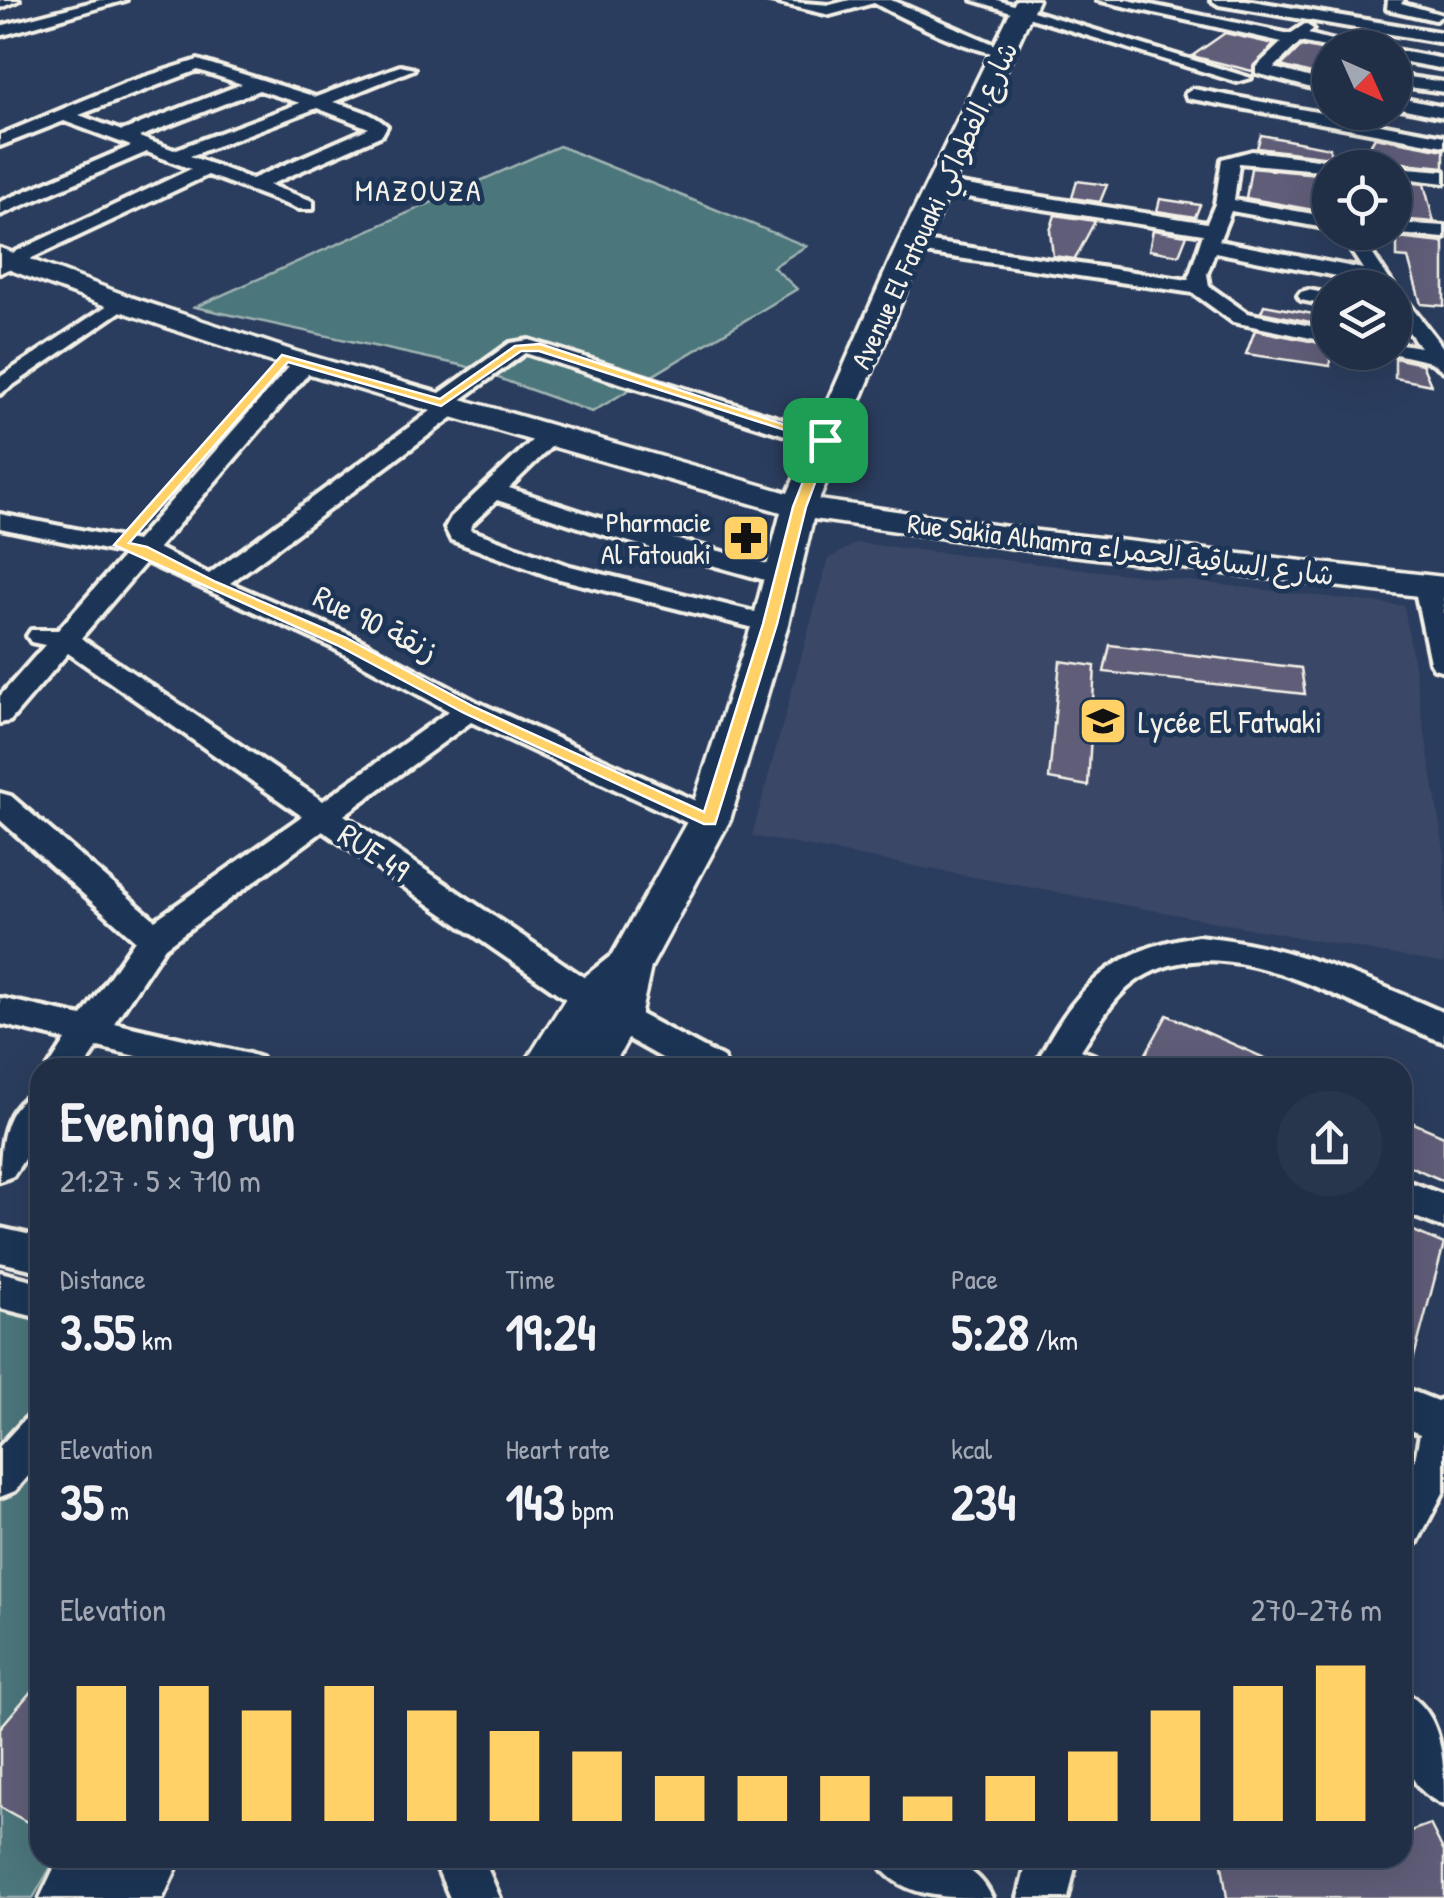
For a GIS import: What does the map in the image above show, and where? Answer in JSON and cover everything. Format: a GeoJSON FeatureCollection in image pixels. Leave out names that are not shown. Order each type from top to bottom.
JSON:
{"type":"FeatureCollection","features":[{"type":"Feature","properties":{"kind":"main road","name":"Avenue El Fatouaki شارع الفطواكي"},"geometry":{"type":"LineString","coordinates":[[556,1058],[604,1008],[709,820],[770,624],[800,507],[825,440],[911,245],[1026,6]]}},
{"type":"Feature","properties":{"kind":"main road","name":"Rue Sakia Alhamra شارع الساقية الحمراء"},"geometry":{"type":"LineString","coordinates":[[4,262],[295,360],[800,507],[1029,540],[1436,587]]}},
{"type":"Feature","properties":{"kind":"main road","name":"Avenue El Fatouaki شارع الفطواكي"},"geometry":{"type":"LineString","coordinates":[[591,1058],[604,1008]]}},
{"type":"Feature","properties":{"kind":"main road"},"geometry":{"type":"LineString","coordinates":[[74,1898],[91,1868]]}},
{"type":"Feature","properties":{"kind":"main road"},"geometry":{"type":"LineString","coordinates":[[126,1898],[142,1868]]}},
{"type":"Feature","properties":{"kind":"street"},"geometry":{"type":"LineString","coordinates":[[0,3],[12,0]]}},
{"type":"Feature","properties":{"kind":"street"},"geometry":{"type":"LineString","coordinates":[[0,31],[118,0]]}},
{"type":"Feature","properties":{"kind":"street"},"geometry":{"type":"LineString","coordinates":[[774,0],[830,10],[868,0]]}},
{"type":"Feature","properties":{"kind":"street"},"geometry":{"type":"LineString","coordinates":[[879,0],[956,36],[1004,52]]}},
{"type":"Feature","properties":{"kind":"street"},"geometry":{"type":"LineString","coordinates":[[981,0],[1026,6],[1242,78]]}},
{"type":"Feature","properties":{"kind":"street"},"geometry":{"type":"LineString","coordinates":[[1106,0],[1169,6],[1217,24],[1312,41]]}},
{"type":"Feature","properties":{"kind":"street"},"geometry":{"type":"LineString","coordinates":[[1220,0],[1444,38]]}},
{"type":"Feature","properties":{"kind":"street"},"geometry":{"type":"LineString","coordinates":[[1312,84],[1264,72],[1268,62],[1335,0]]}},
{"type":"Feature","properties":{"kind":"street"},"geometry":{"type":"LineString","coordinates":[[1396,0],[1394,7],[1444,16]]}},
{"type":"Feature","properties":{"kind":"street"},"geometry":{"type":"LineString","coordinates":[[1202,34],[1217,24]]}},
{"type":"Feature","properties":{"kind":"street"},"geometry":{"type":"LineString","coordinates":[[1172,55],[1187,45]]}},
{"type":"Feature","properties":{"kind":"street"},"geometry":{"type":"LineString","coordinates":[[1412,58],[1444,64]]}},
{"type":"Feature","properties":{"kind":"street"},"geometry":{"type":"LineString","coordinates":[[1268,62],[1311,64]]}},
{"type":"Feature","properties":{"kind":"street"},"geometry":{"type":"LineString","coordinates":[[0,141],[190,66],[210,66],[375,122],[376,131],[253,185]]}},
{"type":"Feature","properties":{"kind":"street"},"geometry":{"type":"LineString","coordinates":[[173,156],[406,69]]}},
{"type":"Feature","properties":{"kind":"street"},"geometry":{"type":"LineString","coordinates":[[1412,82],[1444,87]]}},
{"type":"Feature","properties":{"kind":"street"},"geometry":{"type":"LineString","coordinates":[[122,137],[261,83]]}},
{"type":"Feature","properties":{"kind":"street"},"geometry":{"type":"LineString","coordinates":[[1193,94],[1444,142]]}},
{"type":"Feature","properties":{"kind":"street"},"geometry":{"type":"LineString","coordinates":[[1412,105],[1444,112]]}},
{"type":"Feature","properties":{"kind":"street"},"geometry":{"type":"LineString","coordinates":[[64,115],[306,205]]}},
{"type":"Feature","properties":{"kind":"street"},"geometry":{"type":"LineString","coordinates":[[0,209],[146,146]]}},
{"type":"Feature","properties":{"kind":"street"},"geometry":{"type":"LineString","coordinates":[[1199,288],[1198,274],[1224,204],[1231,158],[1242,155],[1312,195]]}},
{"type":"Feature","properties":{"kind":"street"},"geometry":{"type":"LineString","coordinates":[[4,262],[207,168]]}},
{"type":"Feature","properties":{"kind":"street"},"geometry":{"type":"LineString","coordinates":[[1412,174],[1444,177]]}},
{"type":"Feature","properties":{"kind":"street"},"geometry":{"type":"LineString","coordinates":[[941,186],[1211,238],[1333,270]]}},
{"type":"Feature","properties":{"kind":"street"},"geometry":{"type":"LineString","coordinates":[[1224,204],[1312,199]]}},
{"type":"Feature","properties":{"kind":"street"},"geometry":{"type":"LineString","coordinates":[[1412,230],[1444,232]]}},
{"type":"Feature","properties":{"kind":"street"},"geometry":{"type":"LineString","coordinates":[[911,245],[1199,288],[1240,318],[1312,332]]}},
{"type":"Feature","properties":{"kind":"street"},"geometry":{"type":"LineString","coordinates":[[0,387],[120,304]]}},
{"type":"Feature","properties":{"kind":"street"},"geometry":{"type":"LineString","coordinates":[[1412,324],[1442,359]]}},
{"type":"Feature","properties":{"kind":"street"},"geometry":{"type":"LineString","coordinates":[[211,585],[518,348],[529,346],[825,440]]}},
{"type":"Feature","properties":{"kind":"street"},"geometry":{"type":"LineString","coordinates":[[1412,352],[1442,359]]}},
{"type":"Feature","properties":{"kind":"street"},"geometry":{"type":"LineString","coordinates":[[0,714],[53,638],[295,360]]}},
{"type":"Feature","properties":{"kind":"street"},"geometry":{"type":"LineString","coordinates":[[549,436],[490,490],[460,522],[457,532],[562,572],[770,624]]}},
{"type":"Feature","properties":{"kind":"street"},"geometry":{"type":"LineString","coordinates":[[490,490],[604,527],[781,576]]}},
{"type":"Feature","properties":{"kind":"street","name":"Rue 90 زنقة"},"geometry":{"type":"LineString","coordinates":[[0,521],[132,548],[342,642],[469,710],[709,820]]}},
{"type":"Feature","properties":{"kind":"street"},"geometry":{"type":"LineString","coordinates":[[1436,587],[1444,662]]}},
{"type":"Feature","properties":{"kind":"street"},"geometry":{"type":"LineString","coordinates":[[0,681],[53,638]]}},
{"type":"Feature","properties":{"kind":"street","name":"RUE 49"},"geometry":{"type":"LineString","coordinates":[[53,638],[604,1008],[693,1058]]}},
{"type":"Feature","properties":{"kind":"street"},"geometry":{"type":"LineString","coordinates":[[72,1058],[154,938],[469,710]]}},
{"type":"Feature","properties":{"kind":"street"},"geometry":{"type":"LineString","coordinates":[[0,803],[154,938]]}},
{"type":"Feature","properties":{"kind":"street"},"geometry":{"type":"LineString","coordinates":[[1070,1058],[1126,971],[1163,952],[1184,949],[1265,956],[1444,1028]]}},
{"type":"Feature","properties":{"kind":"street"},"geometry":{"type":"LineString","coordinates":[[0,1011],[207,1058]]}},
{"type":"Feature","properties":{"kind":"street"},"geometry":{"type":"LineString","coordinates":[[0,1165],[30,1121]]}},
{"type":"Feature","properties":{"kind":"street"},"geometry":{"type":"LineString","coordinates":[[1412,1199],[1444,1212]]}},
{"type":"Feature","properties":{"kind":"street"},"geometry":{"type":"LineString","coordinates":[[0,1244],[30,1252]]}},
{"type":"Feature","properties":{"kind":"street"},"geometry":{"type":"LineString","coordinates":[[0,1290],[30,1298]]}},
{"type":"Feature","properties":{"kind":"street"},"geometry":{"type":"LineString","coordinates":[[1412,1410],[1444,1421],[1440,1466],[1412,1512]]}},
{"type":"Feature","properties":{"kind":"street"},"geometry":{"type":"LineString","coordinates":[[0,1476],[30,1444]]}},
{"type":"Feature","properties":{"kind":"street"},"geometry":{"type":"LineString","coordinates":[[1412,1730],[1444,1781]]}},
{"type":"Feature","properties":{"kind":"street"},"geometry":{"type":"LineString","coordinates":[[462,1868],[475,1898]]}},
{"type":"Feature","properties":{"kind":"street"},"geometry":{"type":"LineString","coordinates":[[917,1868],[968,1898]]}},
{"type":"Feature","properties":{"kind":"street"},"geometry":{"type":"LineString","coordinates":[[1043,1898],[1050,1868]]}},
{"type":"Feature","properties":{"kind":"shaded area","name":"Lycée El Fatwaki"},"geometry":{"type":"Polygon","coordinates":[[[857,543],[1404,606],[1444,850],[1444,964],[752,836],[828,559],[857,543]]]}},
{"type":"Feature","properties":{"kind":"green space"},"geometry":{"type":"Polygon","coordinates":[[[559,146],[806,246],[773,267],[797,289],[592,412],[465,366],[195,307],[559,146]]]}},
{"type":"Feature","properties":{"kind":"green space"},"geometry":{"type":"Polygon","coordinates":[[[0,1293],[30,1300],[30,1868],[50,1868],[33,1898],[0,1898],[0,1293]]]}},
{"type":"Feature","properties":{"kind":"building"},"geometry":{"type":"Polygon","coordinates":[[[1225,33],[1274,44],[1252,71],[1192,56],[1225,33]]]}},
{"type":"Feature","properties":{"kind":"building"},"geometry":{"type":"Polygon","coordinates":[[[1301,46],[1312,48],[1312,74],[1281,66],[1301,46]]]}},
{"type":"Feature","properties":{"kind":"building"},"geometry":{"type":"Polygon","coordinates":[[[1261,135],[1330,150],[1312,150],[1312,155],[1257,148],[1261,135]]]}},
{"type":"Feature","properties":{"kind":"building"},"geometry":{"type":"Polygon","coordinates":[[[1375,137],[1444,150],[1444,167],[1412,164],[1412,150],[1367,150],[1375,137]]]}},
{"type":"Feature","properties":{"kind":"building"},"geometry":{"type":"Polygon","coordinates":[[[1251,168],[1312,173],[1312,210],[1246,198],[1251,168]]]}},
{"type":"Feature","properties":{"kind":"building"},"geometry":{"type":"Polygon","coordinates":[[[1077,181],[1107,185],[1100,202],[1072,198],[1077,181]]]}},
{"type":"Feature","properties":{"kind":"building"},"geometry":{"type":"Polygon","coordinates":[[[1412,183],[1424,184],[1434,222],[1412,220],[1412,183]]]}},
{"type":"Feature","properties":{"kind":"building"},"geometry":{"type":"Polygon","coordinates":[[[1160,199],[1200,205],[1195,217],[1157,211],[1160,199]]]}},
{"type":"Feature","properties":{"kind":"building"},"geometry":{"type":"Polygon","coordinates":[[[1055,215],[1095,221],[1075,259],[1053,256],[1050,231],[1055,215]]]}},
{"type":"Feature","properties":{"kind":"building"},"geometry":{"type":"Polygon","coordinates":[[[1153,230],[1187,235],[1179,255],[1149,250],[1153,230]]]}},
{"type":"Feature","properties":{"kind":"building"},"geometry":{"type":"Polygon","coordinates":[[[1412,240],[1444,243],[1444,306],[1421,304],[1408,258],[1397,257],[1397,250],[1412,250],[1412,240]]]}},
{"type":"Feature","properties":{"kind":"building"},"geometry":{"type":"Polygon","coordinates":[[[1264,305],[1312,314],[1312,322],[1261,312],[1264,305]]]}},
{"type":"Feature","properties":{"kind":"building"},"geometry":{"type":"Polygon","coordinates":[[[1255,330],[1312,341],[1312,363],[1246,354],[1255,330]]]}},
{"type":"Feature","properties":{"kind":"building"},"geometry":{"type":"Polygon","coordinates":[[[1412,362],[1422,364],[1431,385],[1395,378],[1395,370],[1412,370],[1412,362]]]}},
{"type":"Feature","properties":{"kind":"building"},"geometry":{"type":"Polygon","coordinates":[[[1110,645],[1301,668],[1305,694],[1104,672],[1110,645]]]}},
{"type":"Feature","properties":{"kind":"building"},"geometry":{"type":"Polygon","coordinates":[[[1060,661],[1095,666],[1088,786],[1049,779],[1060,661]]]}},
{"type":"Feature","properties":{"kind":"building"},"geometry":{"type":"Polygon","coordinates":[[[1167,1015],[1264,1058],[1144,1058],[1167,1015]]]}},
{"type":"Feature","properties":{"kind":"building"},"geometry":{"type":"Polygon","coordinates":[[[1412,1122],[1444,1136],[1444,1181],[1412,1167],[1412,1122]]]}},
{"type":"Feature","properties":{"kind":"building"},"geometry":{"type":"Polygon","coordinates":[[[1412,1230],[1444,1244],[1412,1364],[1412,1230]]]}},
{"type":"Feature","properties":{"kind":"building"},"geometry":{"type":"Polygon","coordinates":[[[30,1693],[30,1824],[0,1807],[0,1728],[30,1693]]]}},
{"type":"Feature","properties":{"kind":"building"},"geometry":{"type":"Polygon","coordinates":[[[1430,1824],[1444,1852],[1444,1898],[1227,1898],[1222,1868],[1412,1868],[1412,1830],[1430,1824]]]}},
{"type":"Feature","properties":{"kind":"place","name":"Pharmacie Al Fatouaki"},"geometry":{"type":"Point","coordinates":[746,538]}},
{"type":"Feature","properties":{"kind":"place","name":"Lycée El Fatwaki"},"geometry":{"type":"Point","coordinates":[1103,721]}},
{"type":"Feature","properties":{"kind":"district","name":"MAZOUZA"},"geometry":{"type":"Point","coordinates":[419,190]}},
{"type":"Feature","properties":{"kind":"route"},"geometry":{"type":"LineString","coordinates":[[540,347],[825,440],[800,507],[770,624],[709,820],[469,710],[342,642],[211,585],[143,550],[120,545],[286,358],[441,403],[518,348],[540,347]]}}]}
